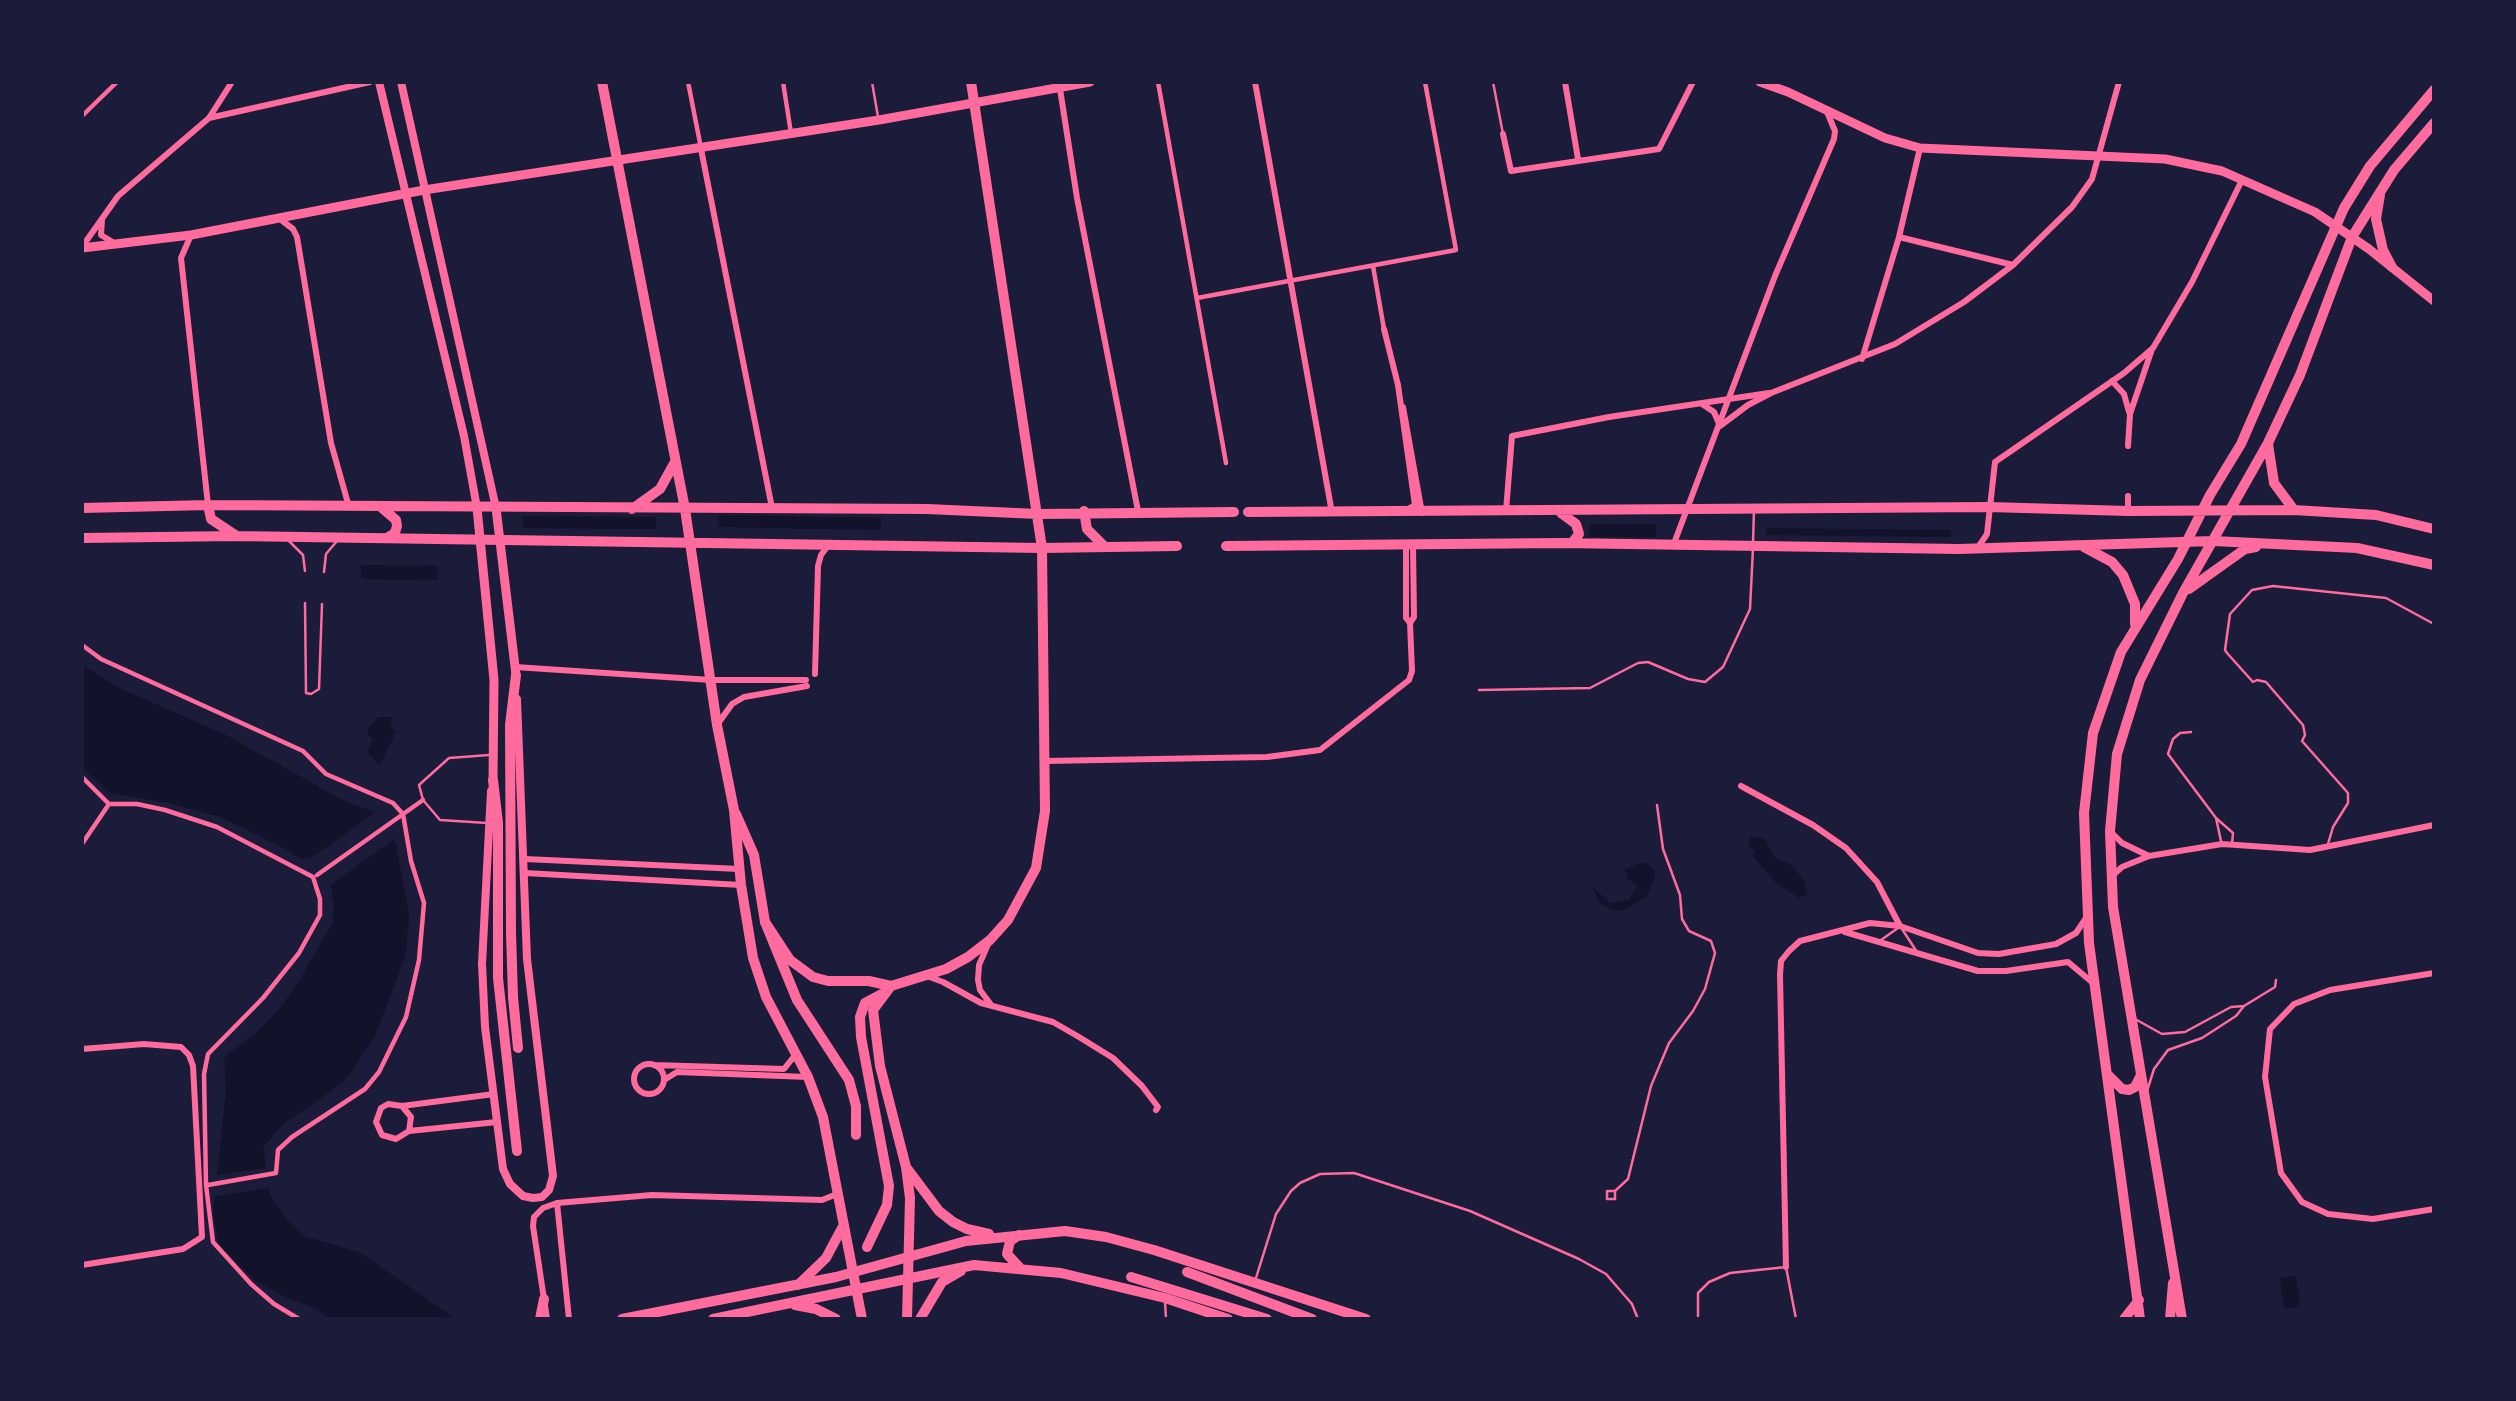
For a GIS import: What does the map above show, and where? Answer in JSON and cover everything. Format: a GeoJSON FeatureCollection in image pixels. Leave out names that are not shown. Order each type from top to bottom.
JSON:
{"type":"FeatureCollection","features":[{"type":"Feature","properties":{"kind":"highway"},"geometry":{"type":"LineString","coordinates":[[516,671],[510,725],[511,920],[513,997],[519,1048]]}},
{"type":"Feature","properties":{"kind":"highway"},"geometry":{"type":"LineString","coordinates":[[493,780],[498,823],[498,978],[517,1151]]}},
{"type":"Feature","properties":{"kind":"highway"},"geometry":{"type":"LineString","coordinates":[[765,922],[797,1000],[849,1080],[856,1106],[856,1135]]}},
{"type":"Feature","properties":{"kind":"highway"},"geometry":{"type":"LineString","coordinates":[[867,1247],[887,1205],[889,1186],[861,1037],[860,1017],[865,1003],[882,994]]}},
{"type":"Feature","properties":{"kind":"highway"},"geometry":{"type":"LineString","coordinates":[[1187,1272],[1312,1319]]}},
{"type":"Feature","properties":{"kind":"highway"},"geometry":{"type":"LineString","coordinates":[[1131,1278],[1267,1319]]}},
{"type":"Feature","properties":{"kind":"main road"},"geometry":{"type":"LineString","coordinates":[[601,82],[685,509],[717,725],[734,810],[741,885],[758,973],[773,1011],[808,1077],[827,1131],[842,1228],[862,1319]]}},
{"type":"Feature","properties":{"kind":"main road"},"geometry":{"type":"LineString","coordinates":[[907,1319],[911,1217],[906,1167],[890,1112],[873,1030],[873,1010],[882,994],[891,986],[946,969],[990,940],[1008,920],[1027,890],[1044,834],[1042,548],[971,82]]}},
{"type":"Feature","properties":{"kind":"main road"},"geometry":{"type":"LineString","coordinates":[[82,248],[191,235],[424,190],[878,121],[1090,82]]}},
{"type":"Feature","properties":{"kind":"main road"},"geometry":{"type":"LineString","coordinates":[[1760,82],[1789,87],[1826,110],[1885,138],[1920,148],[2165,159],[2222,171],[2315,212],[2352,237],[2434,301]]}},
{"type":"Feature","properties":{"kind":"main road"},"geometry":{"type":"LineString","coordinates":[[2140,1319],[2088,915],[2084,813],[2093,733],[2116,664],[2135,624],[2178,559],[2185,541],[2241,444],[2334,226],[2370,166],[2434,90]]}},
{"type":"Feature","properties":{"kind":"main road"},"geometry":{"type":"LineString","coordinates":[[2183,1318],[2141,1075],[2111,878],[2110,831],[2117,754],[2128,713],[2146,667],[2183,593],[2268,443],[2300,375],[2352,237],[2381,188],[2434,123]]}},
{"type":"Feature","properties":{"kind":"main road"},"geometry":{"type":"LineString","coordinates":[[2381,188],[2376,219],[2383,250],[2392,267]]}},
{"type":"Feature","properties":{"kind":"main road"},"geometry":{"type":"LineString","coordinates":[[2268,443],[2274,483],[2294,510]]}},
{"type":"Feature","properties":{"kind":"main road"},"geometry":{"type":"LineString","coordinates":[[632,509],[660,489],[676,462]]}},
{"type":"Feature","properties":{"kind":"main road"},"geometry":{"type":"LineString","coordinates":[[82,508],[208,505],[772,508],[1038,514],[1084,511],[1234,512]]}},
{"type":"Feature","properties":{"kind":"main road"},"geometry":{"type":"LineString","coordinates":[[208,505],[211,519],[235,536]]}},
{"type":"Feature","properties":{"kind":"main road"},"geometry":{"type":"LineString","coordinates":[[1248,512],[1560,513],[1989,507],[2128,512],[2294,510],[2376,516],[2434,530]]}},
{"type":"Feature","properties":{"kind":"main road"},"geometry":{"type":"LineString","coordinates":[[382,508],[396,520],[395,533],[387,538]]}},
{"type":"Feature","properties":{"kind":"main road"},"geometry":{"type":"LineString","coordinates":[[477,508],[494,680],[493,780]]}},
{"type":"Feature","properties":{"kind":"main road"},"geometry":{"type":"LineString","coordinates":[[496,508],[516,671]]}},
{"type":"Feature","properties":{"kind":"main road"},"geometry":{"type":"LineString","coordinates":[[1084,511],[1087,528],[1104,547]]}},
{"type":"Feature","properties":{"kind":"main road"},"geometry":{"type":"LineString","coordinates":[[1560,513],[1576,524],[1579,534],[1572,543]]}},
{"type":"Feature","properties":{"kind":"main road"},"geometry":{"type":"LineString","coordinates":[[82,538],[235,536],[1042,548],[1177,546]]}},
{"type":"Feature","properties":{"kind":"main road"},"geometry":{"type":"LineString","coordinates":[[1226,546],[1572,543],[1977,549],[2213,541],[2357,548],[2434,565]]}},
{"type":"Feature","properties":{"kind":"main road"},"geometry":{"type":"LineString","coordinates":[[2183,593],[2245,549],[2280,545]]}},
{"type":"Feature","properties":{"kind":"main road"},"geometry":{"type":"LineString","coordinates":[[2081,546],[2112,562],[2123,575],[2135,604],[2135,624]]}},
{"type":"Feature","properties":{"kind":"main road"},"geometry":{"type":"LineString","coordinates":[[734,810],[754,855],[765,922],[790,960],[813,977],[828,981],[869,981],[891,986]]}},
{"type":"Feature","properties":{"kind":"main road"},"geometry":{"type":"LineString","coordinates":[[2108,1074],[2122,1089],[2129,1090],[2135,1087],[2141,1075]]}},
{"type":"Feature","properties":{"kind":"main road"},"geometry":{"type":"LineString","coordinates":[[906,1167],[939,1211],[953,1222],[967,1230],[996,1236]]}},
{"type":"Feature","properties":{"kind":"main road"},"geometry":{"type":"LineString","coordinates":[[799,1285],[826,1258],[842,1228]]}},
{"type":"Feature","properties":{"kind":"main road"},"geometry":{"type":"LineString","coordinates":[[622,1319],[852,1273],[965,1241],[1022,1233],[1065,1231],[1106,1237],[1255,1281],[1366,1319]]}},
{"type":"Feature","properties":{"kind":"main road"},"geometry":{"type":"LineString","coordinates":[[1021,1268],[1007,1254],[1010,1241],[1022,1233]]}},
{"type":"Feature","properties":{"kind":"main road"},"geometry":{"type":"LineString","coordinates":[[920,1319],[942,1282],[974,1265]]}},
{"type":"Feature","properties":{"kind":"main road"},"geometry":{"type":"LineString","coordinates":[[713,1319],[974,1265],[1061,1273],[1165,1298],[1228,1319]]}},
{"type":"Feature","properties":{"kind":"main road"},"geometry":{"type":"LineString","coordinates":[[2170,1319],[2174,1272]]}},
{"type":"Feature","properties":{"kind":"main road"},"geometry":{"type":"LineString","coordinates":[[540,1319],[544,1299]]}},
{"type":"Feature","properties":{"kind":"main road"},"geometry":{"type":"LineString","coordinates":[[2124,1319],[2139,1300]]}},
{"type":"Feature","properties":{"kind":"main road"},"geometry":{"type":"LineString","coordinates":[[784,1304],[816,1309],[836,1319]]}},
{"type":"Feature","properties":{"kind":"street"},"geometry":{"type":"LineString","coordinates":[[82,116],[117,82]]}},
{"type":"Feature","properties":{"kind":"street"},"geometry":{"type":"LineString","coordinates":[[82,248],[102,217],[125,190],[209,118],[232,82]]}},
{"type":"Feature","properties":{"kind":"street"},"geometry":{"type":"LineString","coordinates":[[209,118],[370,82]]}},
{"type":"Feature","properties":{"kind":"street"},"geometry":{"type":"LineString","coordinates":[[379,82],[464,436],[477,508]]}},
{"type":"Feature","properties":{"kind":"street"},"geometry":{"type":"LineString","coordinates":[[401,82],[496,508]]}},
{"type":"Feature","properties":{"kind":"street"},"geometry":{"type":"LineString","coordinates":[[688,82],[772,508]]}},
{"type":"Feature","properties":{"kind":"street"},"geometry":{"type":"LineString","coordinates":[[783,82],[791,134]]}},
{"type":"Feature","properties":{"kind":"street"},"geometry":{"type":"LineString","coordinates":[[1158,82],[1226,463]]}},
{"type":"Feature","properties":{"kind":"street"},"geometry":{"type":"LineString","coordinates":[[1255,82],[1332,513]]}},
{"type":"Feature","properties":{"kind":"street"},"geometry":{"type":"LineString","coordinates":[[1197,298],[1456,250],[1425,82]]}},
{"type":"Feature","properties":{"kind":"street"},"geometry":{"type":"LineString","coordinates":[[1565,82],[1578,159]]}},
{"type":"Feature","properties":{"kind":"street"},"geometry":{"type":"LineString","coordinates":[[1503,134],[1511,171],[1659,149],[1693,82]]}},
{"type":"Feature","properties":{"kind":"street"},"geometry":{"type":"LineString","coordinates":[[1720,426],[1748,405],[1771,393],[1862,359],[1920,330],[1992,283],[2013,265],[2084,192],[2092,179],[2121,82]]}},
{"type":"Feature","properties":{"kind":"street"},"geometry":{"type":"LineString","coordinates":[[1060,89],[1077,198],[1138,511]]}},
{"type":"Feature","properties":{"kind":"street"},"geometry":{"type":"LineString","coordinates":[[1673,546],[1775,276],[1834,139],[1833,123],[1826,110]]}},
{"type":"Feature","properties":{"kind":"street"},"geometry":{"type":"LineString","coordinates":[[1862,359],[1899,237],[1920,148]]}},
{"type":"Feature","properties":{"kind":"street"},"geometry":{"type":"LineString","coordinates":[[2128,443],[2130,414],[2137,387],[2153,348],[2192,282],[2242,180]]}},
{"type":"Feature","properties":{"kind":"street"},"geometry":{"type":"LineString","coordinates":[[102,217],[102,235],[118,245]]}},
{"type":"Feature","properties":{"kind":"street"},"geometry":{"type":"LineString","coordinates":[[280,219],[293,229],[297,237],[331,443],[349,507]]}},
{"type":"Feature","properties":{"kind":"street"},"geometry":{"type":"LineString","coordinates":[[191,235],[181,258],[208,505]]}},
{"type":"Feature","properties":{"kind":"street"},"geometry":{"type":"LineString","coordinates":[[1899,237],[2013,265]]}},
{"type":"Feature","properties":{"kind":"street"},"geometry":{"type":"LineString","coordinates":[[1373,265],[1384,329],[1398,385],[1415,505],[1398,514]]}},
{"type":"Feature","properties":{"kind":"street"},"geometry":{"type":"LineString","coordinates":[[1977,549],[1987,534],[1993,468],[2000,456],[2124,373],[2153,348]]}},
{"type":"Feature","properties":{"kind":"street"},"geometry":{"type":"LineString","coordinates":[[2124,373],[2135,377],[2137,387]]}},
{"type":"Feature","properties":{"kind":"street"},"geometry":{"type":"LineString","coordinates":[[2112,381],[2124,394],[2130,414]]}},
{"type":"Feature","properties":{"kind":"street"},"geometry":{"type":"LineString","coordinates":[[1506,513],[1512,436],[1731,397],[1771,393]]}},
{"type":"Feature","properties":{"kind":"street"},"geometry":{"type":"LineString","coordinates":[[1702,404],[1714,412],[1720,426]]}},
{"type":"Feature","properties":{"kind":"street"},"geometry":{"type":"LineString","coordinates":[[1408,447],[1422,513]]}},
{"type":"Feature","properties":{"kind":"street"},"geometry":{"type":"LineString","coordinates":[[2128,496],[2128,512]]}},
{"type":"Feature","properties":{"kind":"street"},"geometry":{"type":"LineString","coordinates":[[815,674],[818,566],[821,555],[830,543]]}},
{"type":"Feature","properties":{"kind":"street"},"geometry":{"type":"LineString","coordinates":[[1045,761],[1267,758],[1311,754],[1329,744],[1409,680],[1410,623],[1413,617],[1410,546]]}},
{"type":"Feature","properties":{"kind":"street"},"geometry":{"type":"LineString","coordinates":[[82,645],[101,659],[303,751],[326,774],[393,803],[403,814],[411,861],[424,903],[419,960],[405,1017],[379,1072],[365,1089],[292,1137],[278,1150],[275,1174],[208,1185]]}},
{"type":"Feature","properties":{"kind":"street"},"geometry":{"type":"LineString","coordinates":[[493,780],[487,823],[482,964],[497,1122],[503,1169],[510,1184],[523,1196],[542,1196],[549,1191],[552,1176],[527,958],[516,671],[807,683],[744,696],[732,704],[717,725]]}},
{"type":"Feature","properties":{"kind":"street"},"geometry":{"type":"LineString","coordinates":[[82,777],[109,804],[137,804],[217,827],[309,874],[314,883],[320,899],[320,915],[299,953],[263,998],[208,1054],[204,1074],[206,1185],[213,1242],[251,1284],[274,1304],[299,1319]]}},
{"type":"Feature","properties":{"kind":"street"},"geometry":{"type":"LineString","coordinates":[[1741,786],[1813,825],[1846,848],[1877,882],[1900,926]]}},
{"type":"Feature","properties":{"kind":"street"},"geometry":{"type":"LineString","coordinates":[[317,875],[391,820],[423,800]]}},
{"type":"Feature","properties":{"kind":"street"},"geometry":{"type":"LineString","coordinates":[[82,844],[109,804]]}},
{"type":"Feature","properties":{"kind":"street"},"geometry":{"type":"LineString","coordinates":[[2111,878],[2122,867],[2149,856],[2222,844],[2310,850],[2434,825]]}},
{"type":"Feature","properties":{"kind":"street"},"geometry":{"type":"LineString","coordinates":[[2110,831],[2122,844],[2149,856]]}},
{"type":"Feature","properties":{"kind":"street"},"geometry":{"type":"LineString","coordinates":[[525,859],[739,869]]}},
{"type":"Feature","properties":{"kind":"street"},"geometry":{"type":"LineString","coordinates":[[563,861],[563,875]]}},
{"type":"Feature","properties":{"kind":"street"},"geometry":{"type":"LineString","coordinates":[[629,864],[629,878]]}},
{"type":"Feature","properties":{"kind":"street"},"geometry":{"type":"LineString","coordinates":[[666,866],[666,880]]}},
{"type":"Feature","properties":{"kind":"street"},"geometry":{"type":"LineString","coordinates":[[693,868],[693,882]]}},
{"type":"Feature","properties":{"kind":"street"},"geometry":{"type":"LineString","coordinates":[[525,873],[741,885]]}},
{"type":"Feature","properties":{"kind":"street"},"geometry":{"type":"LineString","coordinates":[[1786,1267],[1781,961],[1800,942],[1870,923],[1900,926],[1978,953],[1999,954],[2063,941],[2076,933],[2088,915]]}},
{"type":"Feature","properties":{"kind":"street"},"geometry":{"type":"LineString","coordinates":[[1840,931],[1881,940],[1979,971],[2006,971],[2068,962],[2076,965],[2095,985]]}},
{"type":"Feature","properties":{"kind":"street"},"geometry":{"type":"LineString","coordinates":[[990,940],[979,965],[978,980],[980,990],[993,1008]]}},
{"type":"Feature","properties":{"kind":"street"},"geometry":{"type":"LineString","coordinates":[[2434,972],[2330,990],[2294,1004],[2270,1029],[2264,1077],[2281,1173],[2302,1202],[2328,1214],[2374,1219],[2434,1209]]}},
{"type":"Feature","properties":{"kind":"street"},"geometry":{"type":"LineString","coordinates":[[925,976],[993,1008],[1053,1021],[1113,1058],[1142,1086],[1158,1107],[1156,1110]]}},
{"type":"Feature","properties":{"kind":"street"},"geometry":{"type":"LineString","coordinates":[[82,1049],[144,1044],[189,1049],[193,1066],[202,1237],[183,1250],[82,1265]]}},
{"type":"Feature","properties":{"kind":"street"},"geometry":{"type":"LineString","coordinates":[[796,1055],[784,1069],[654,1065],[643,1066],[634,1079],[636,1087],[647,1094],[655,1093],[664,1080],[677,1072],[808,1077]]}},
{"type":"Feature","properties":{"kind":"street"},"geometry":{"type":"LineString","coordinates":[[654,1065],[662,1071],[664,1080]]}},
{"type":"Feature","properties":{"kind":"street"},"geometry":{"type":"LineString","coordinates":[[494,1094],[402,1106],[395,1104],[381,1108],[376,1122],[382,1135],[397,1139],[409,1131],[497,1122]]}},
{"type":"Feature","properties":{"kind":"street"},"geometry":{"type":"LineString","coordinates":[[402,1106],[411,1117],[409,1131]]}},
{"type":"Feature","properties":{"kind":"street"},"geometry":{"type":"LineString","coordinates":[[547,1319],[534,1217],[537,1212],[556,1203],[685,1194],[822,1200],[837,1194]]}},
{"type":"Feature","properties":{"kind":"street"},"geometry":{"type":"LineString","coordinates":[[556,1203],[569,1319]]}},
{"type":"Feature","properties":{"kind":"lane"},"geometry":{"type":"LineString","coordinates":[[872,82],[878,121]]}},
{"type":"Feature","properties":{"kind":"lane"},"geometry":{"type":"LineString","coordinates":[[1493,82],[1503,134]]}},
{"type":"Feature","properties":{"kind":"lane"},"geometry":{"type":"LineString","coordinates":[[1479,690],[1590,688],[1638,663],[1648,662],[1688,679],[1705,682],[1715,677],[1723,667],[1750,609],[1754,510]]}},
{"type":"Feature","properties":{"kind":"lane"},"geometry":{"type":"LineString","coordinates":[[284,537],[303,555],[305,571]]}},
{"type":"Feature","properties":{"kind":"lane"},"geometry":{"type":"LineString","coordinates":[[324,572],[326,554],[342,537]]}},
{"type":"Feature","properties":{"kind":"lane"},"geometry":{"type":"LineString","coordinates":[[2327,847],[2333,827],[2348,803],[2348,793],[2302,741],[2305,735],[2303,725],[2281,699],[2266,682],[2253,682],[2225,650],[2230,614],[2252,590],[2273,586],[2386,598],[2434,624]]}},
{"type":"Feature","properties":{"kind":"lane"},"geometry":{"type":"LineString","coordinates":[[305,603],[306,693],[311,694],[319,689],[322,604]]}},
{"type":"Feature","properties":{"kind":"lane"},"geometry":{"type":"LineString","coordinates":[[2191,732],[2180,733],[2173,739],[2168,754],[2217,818],[2233,833],[2232,844]]}},
{"type":"Feature","properties":{"kind":"lane"},"geometry":{"type":"LineString","coordinates":[[487,823],[440,820],[423,800],[419,789],[421,782],[445,760],[453,757],[493,755]]}},
{"type":"Feature","properties":{"kind":"lane"},"geometry":{"type":"LineString","coordinates":[[1615,1191],[1628,1179],[1644,1107],[1669,1042],[1693,1011],[1705,989],[1716,953],[1711,941],[1689,931],[1682,919],[1679,895],[1663,849],[1657,805]]}},
{"type":"Feature","properties":{"kind":"lane"},"geometry":{"type":"LineString","coordinates":[[2217,818],[2222,844]]}},
{"type":"Feature","properties":{"kind":"lane"},"geometry":{"type":"LineString","coordinates":[[1881,940],[1900,926],[1917,952]]}},
{"type":"Feature","properties":{"kind":"lane"},"geometry":{"type":"LineString","coordinates":[[2145,1097],[2154,1069],[2168,1050],[2202,1038],[2236,1016],[2244,1006],[2275,987],[2276,980]]}},
{"type":"Feature","properties":{"kind":"lane"},"geometry":{"type":"LineString","coordinates":[[2133,1018],[2162,1034],[2203,1025],[2231,1007],[2244,1006]]}},
{"type":"Feature","properties":{"kind":"lane"},"geometry":{"type":"LineString","coordinates":[[1255,1281],[1276,1214],[1300,1183],[1320,1174],[1354,1173],[1444,1202],[1579,1259],[1606,1273],[1632,1304],[1638,1319]]}},
{"type":"Feature","properties":{"kind":"lane"},"geometry":{"type":"LineString","coordinates":[[1698,1315],[1698,1293],[1709,1282],[1730,1273],[1786,1267],[1796,1319]]}},
{"type":"Feature","properties":{"kind":"lane"},"geometry":{"type":"LineString","coordinates":[[1165,1298],[1166,1319]]}},
{"type":"Feature","properties":{"kind":"shaded area"},"geometry":{"type":"Polygon","coordinates":[[[719,515],[881,518],[881,530],[718,527],[719,515]]]}},
{"type":"Feature","properties":{"kind":"shaded area"},"geometry":{"type":"Polygon","coordinates":[[[523,516],[656,517],[656,529],[523,528],[523,516]]]}},
{"type":"Feature","properties":{"kind":"shaded area"},"geometry":{"type":"Polygon","coordinates":[[[1589,524],[1656,524],[1656,537],[1589,537],[1589,524]]]}},
{"type":"Feature","properties":{"kind":"shaded area"},"geometry":{"type":"Polygon","coordinates":[[[1766,528],[1951,530],[1951,537],[1766,535],[1766,528]]]}},
{"type":"Feature","properties":{"kind":"shaded area"},"geometry":{"type":"Polygon","coordinates":[[[361,565],[438,566],[437,580],[361,579],[361,565]]]}},
{"type":"Feature","properties":{"kind":"shaded area"},"geometry":{"type":"Polygon","coordinates":[[[82,664],[117,687],[226,735],[350,804],[380,813],[396,845],[409,915],[406,955],[375,1036],[354,1068],[343,1082],[283,1125],[263,1147],[270,1194],[286,1218],[304,1236],[361,1253],[456,1319],[329,1319],[317,1309],[278,1294],[252,1278],[218,1243],[213,1211],[226,1091],[224,1057],[253,1036],[279,1010],[299,981],[332,924],[334,909],[331,885],[308,858],[302,860],[286,849],[220,817],[168,803],[111,793],[82,768],[82,664]]]}},
{"type":"Feature","properties":{"kind":"shaded area"},"geometry":{"type":"Polygon","coordinates":[[[379,717],[393,717],[390,726],[396,732],[379,766],[367,751],[373,740],[368,735],[368,728],[379,717]]]}},
{"type":"Feature","properties":{"kind":"shaded area"},"geometry":{"type":"Polygon","coordinates":[[[1751,837],[1765,839],[1774,857],[1789,863],[1805,881],[1807,894],[1799,898],[1775,882],[1753,856],[1755,852],[1748,844],[1751,837]]]}},
{"type":"Feature","properties":{"kind":"shaded area"},"geometry":{"type":"Polygon","coordinates":[[[1640,863],[1648,864],[1654,870],[1655,879],[1646,897],[1621,911],[1612,910],[1600,903],[1592,886],[1610,903],[1629,900],[1637,886],[1628,879],[1625,869],[1640,863]]]}},
{"type":"Feature","properties":{"kind":"shaded area"},"geometry":{"type":"Polygon","coordinates":[[[2296,1276],[2300,1307],[2284,1309],[2280,1278],[2296,1276]]]}},
{"type":"Feature","properties":{"kind":"pier"},"geometry":{"type":"Polygon","coordinates":[[[380,809],[396,838],[328,887],[307,861],[380,809]]]}},
{"type":"Feature","properties":{"kind":"pier"},"geometry":{"type":"Polygon","coordinates":[[[270,1167],[273,1187],[211,1197],[213,1176],[270,1167]]]}}]}
